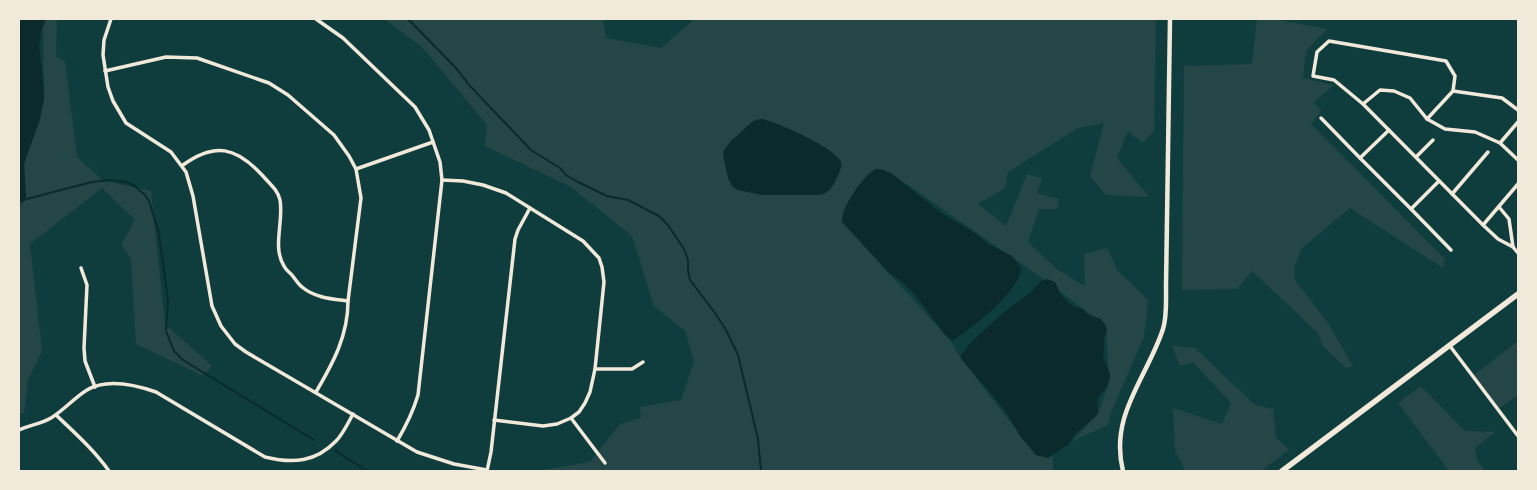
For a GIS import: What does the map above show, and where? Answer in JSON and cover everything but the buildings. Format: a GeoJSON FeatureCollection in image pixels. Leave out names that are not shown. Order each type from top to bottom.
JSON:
{"type":"FeatureCollection","features":[{"type":"Feature","properties":{"kind":"main road"},"geometry":{"type":"LineString","coordinates":[[1282,471],[1518,294]]}},
{"type":"Feature","properties":{"kind":"street"},"geometry":{"type":"LineString","coordinates":[[111,19],[104,40],[103,55],[108,87],[113,101],[126,123],[171,152],[183,165],[190,180],[212,306],[220,326],[235,344],[246,352],[417,452],[454,464],[487,470],[515,239],[518,230],[530,208]]}},
{"type":"Feature","properties":{"kind":"street"},"geometry":{"type":"LineString","coordinates":[[316,19],[343,38],[415,107],[429,130],[440,162],[442,180],[418,395],[409,420],[397,441]]}},
{"type":"Feature","properties":{"kind":"street"},"geometry":{"type":"LineString","coordinates":[[1124,471],[1122,464],[1121,437],[1123,422],[1130,398],[1152,356],[1164,327],[1166,286],[1170,19]]}},
{"type":"Feature","properties":{"kind":"street"},"geometry":{"type":"LineString","coordinates":[[1427,118],[1453,91],[1455,76],[1446,61],[1329,41],[1317,52],[1313,76],[1334,80],[1363,104],[1483,225],[1498,238],[1513,247],[1518,253]]}},
{"type":"Feature","properties":{"kind":"street"},"geometry":{"type":"LineString","coordinates":[[105,71],[166,57],[184,56],[197,58],[269,83],[288,95],[334,135],[349,156],[356,169],[361,198],[348,301],[346,330],[340,348],[316,392]]}},
{"type":"Feature","properties":{"kind":"street"},"geometry":{"type":"LineString","coordinates":[[1363,104],[1380,90],[1394,91],[1410,98],[1427,118],[1445,129],[1475,132],[1500,143],[1518,160]]}},
{"type":"Feature","properties":{"kind":"street"},"geometry":{"type":"LineString","coordinates":[[1453,91],[1502,98],[1518,110]]}},
{"type":"Feature","properties":{"kind":"street"},"geometry":{"type":"LineString","coordinates":[[1321,118],[1451,250]]}},
{"type":"Feature","properties":{"kind":"street"},"geometry":{"type":"LineString","coordinates":[[1500,143],[1518,122]]}},
{"type":"Feature","properties":{"kind":"street"},"geometry":{"type":"LineString","coordinates":[[1360,158],[1388,130]]}},
{"type":"Feature","properties":{"kind":"street"},"geometry":{"type":"LineString","coordinates":[[1416,157],[1433,140]]}},
{"type":"Feature","properties":{"kind":"street"},"geometry":{"type":"LineString","coordinates":[[356,169],[433,142]]}},
{"type":"Feature","properties":{"kind":"street"},"geometry":{"type":"LineString","coordinates":[[183,165],[196,156],[209,151],[224,151],[236,154],[249,162],[276,190],[280,198],[281,219],[279,241],[280,253],[284,266],[302,287],[312,294],[348,301]]}},
{"type":"Feature","properties":{"kind":"street"},"geometry":{"type":"LineString","coordinates":[[1452,194],[1488,152]]}},
{"type":"Feature","properties":{"kind":"street"},"geometry":{"type":"LineString","coordinates":[[442,180],[463,181],[495,188],[506,193],[583,241],[599,258],[602,267],[604,282],[595,369],[590,392],[579,412],[571,418],[557,424],[544,426],[494,420]]}},
{"type":"Feature","properties":{"kind":"street"},"geometry":{"type":"LineString","coordinates":[[1411,209],[1440,181]]}},
{"type":"Feature","properties":{"kind":"street"},"geometry":{"type":"LineString","coordinates":[[1483,225],[1518,184]]}},
{"type":"Feature","properties":{"kind":"street"},"geometry":{"type":"LineString","coordinates":[[1499,207],[1505,212],[1509,219],[1513,247]]}},
{"type":"Feature","properties":{"kind":"street"},"geometry":{"type":"LineString","coordinates":[[81,268],[88,285],[84,348],[86,361],[95,387]]}},
{"type":"Feature","properties":{"kind":"street"},"geometry":{"type":"LineString","coordinates":[[1450,346],[1518,436]]}},
{"type":"Feature","properties":{"kind":"street"},"geometry":{"type":"LineString","coordinates":[[595,369],[632,369],[643,362]]}},
{"type":"Feature","properties":{"kind":"street"},"geometry":{"type":"LineString","coordinates":[[20,428],[49,419],[76,398],[95,387],[114,384],[130,385],[156,392],[266,457],[281,461],[304,460],[316,456],[338,440],[353,414]]}},
{"type":"Feature","properties":{"kind":"street"},"geometry":{"type":"LineString","coordinates":[[56,415],[100,458],[109,471]]}},
{"type":"Feature","properties":{"kind":"street"},"geometry":{"type":"LineString","coordinates":[[571,418],[605,463]]}},
{"type":"Feature","properties":{"kind":"shaded area"},"geometry":{"type":"Polygon","coordinates":[[[19,19],[46,19],[41,32],[39,46],[44,99],[40,119],[24,164],[26,199],[19,204],[19,19]]]}},
{"type":"Feature","properties":{"kind":"shaded area"},"geometry":{"type":"Polygon","coordinates":[[[46,19],[57,19],[56,57],[65,61],[77,157],[102,180],[151,191],[165,324],[212,366],[203,376],[136,344],[131,259],[121,245],[135,220],[102,188],[30,244],[42,351],[28,380],[24,413],[19,414],[19,207],[26,199],[24,164],[44,99],[43,23],[46,19]]]}},
{"type":"Feature","properties":{"kind":"shaded area"},"geometry":{"type":"Polygon","coordinates":[[[385,19],[603,19],[606,38],[661,48],[692,21],[691,19],[1156,19],[1154,131],[1142,143],[1128,131],[1117,158],[1149,197],[1106,195],[1090,176],[1104,123],[1078,128],[1008,172],[1005,188],[978,204],[1006,226],[1027,174],[1042,178],[1037,193],[1059,199],[1057,209],[1039,209],[1028,242],[1058,270],[1085,286],[1084,254],[1107,248],[1118,271],[1148,300],[1144,337],[1111,412],[1108,425],[1072,441],[1098,414],[1109,382],[1106,326],[1045,280],[892,174],[869,173],[842,222],[950,340],[960,357],[1036,455],[1053,456],[1053,471],[541,471],[590,462],[620,424],[641,418],[640,407],[681,400],[694,361],[685,331],[654,306],[632,236],[571,187],[485,146],[487,125],[424,49],[385,19]]]}},
{"type":"Feature","properties":{"kind":"shaded area"},"geometry":{"type":"Polygon","coordinates":[[[1257,19],[1274,19],[1327,29],[1306,51],[1303,78],[1334,85],[1314,102],[1321,111],[1311,124],[1445,259],[1443,268],[1350,208],[1301,249],[1294,269],[1295,280],[1328,323],[1353,366],[1346,368],[1322,345],[1319,334],[1252,271],[1237,289],[1182,290],[1184,66],[1252,64],[1257,19]]]}},
{"type":"Feature","properties":{"kind":"shaded area"},"geometry":{"type":"Polygon","coordinates":[[[762,119],[805,136],[837,156],[841,162],[840,171],[830,190],[819,195],[762,195],[738,190],[733,187],[727,174],[723,155],[724,150],[731,141],[752,122],[762,119]]]}},
{"type":"Feature","properties":{"kind":"shaded area"},"geometry":{"type":"Polygon","coordinates":[[[876,169],[884,170],[892,174],[940,212],[976,234],[990,245],[1012,256],[1021,268],[1019,277],[1013,288],[994,309],[952,341],[946,336],[906,285],[891,275],[842,222],[842,216],[854,192],[865,178],[876,169]]]}},
{"type":"Feature","properties":{"kind":"shaded area"},"geometry":{"type":"Polygon","coordinates":[[[1047,279],[1055,282],[1061,295],[1074,307],[1083,309],[1087,314],[1101,319],[1106,326],[1107,330],[1104,339],[1103,356],[1110,374],[1107,386],[1097,400],[1098,414],[1076,433],[1069,444],[1048,458],[1036,455],[1020,436],[1007,413],[960,357],[970,343],[1003,313],[1031,292],[1041,281],[1047,279]]]}},
{"type":"Feature","properties":{"kind":"shaded area"},"geometry":{"type":"Polygon","coordinates":[[[1518,341],[1518,395],[1498,409],[1473,376],[1518,341]]]}},
{"type":"Feature","properties":{"kind":"shaded area"},"geometry":{"type":"Polygon","coordinates":[[[1172,346],[1195,348],[1255,405],[1273,409],[1276,437],[1289,450],[1261,471],[1185,471],[1175,450],[1173,408],[1222,424],[1231,403],[1193,362],[1180,366],[1172,346]]]}},
{"type":"Feature","properties":{"kind":"shaded area"},"geometry":{"type":"Polygon","coordinates":[[[1421,386],[1465,431],[1495,432],[1475,448],[1477,460],[1485,471],[1449,471],[1398,403],[1421,386]]]}},
{"type":"Feature","properties":{"kind":"waterway"},"geometry":{"type":"LineString","coordinates":[[408,19],[456,68],[470,86],[531,150],[560,168],[566,175],[578,182],[607,196],[628,200],[659,216],[668,225],[684,249],[688,260],[690,280],[726,330],[738,355],[758,439],[761,471]]}},
{"type":"Feature","properties":{"kind":"waterway"},"geometry":{"type":"LineString","coordinates":[[19,201],[92,182],[111,180],[126,182],[135,186],[146,196],[149,201],[159,234],[168,301],[166,331],[174,351],[183,360],[314,440]]}},
{"type":"Feature","properties":{"kind":"waterway"},"geometry":{"type":"LineString","coordinates":[[335,450],[368,471]]}}]}
